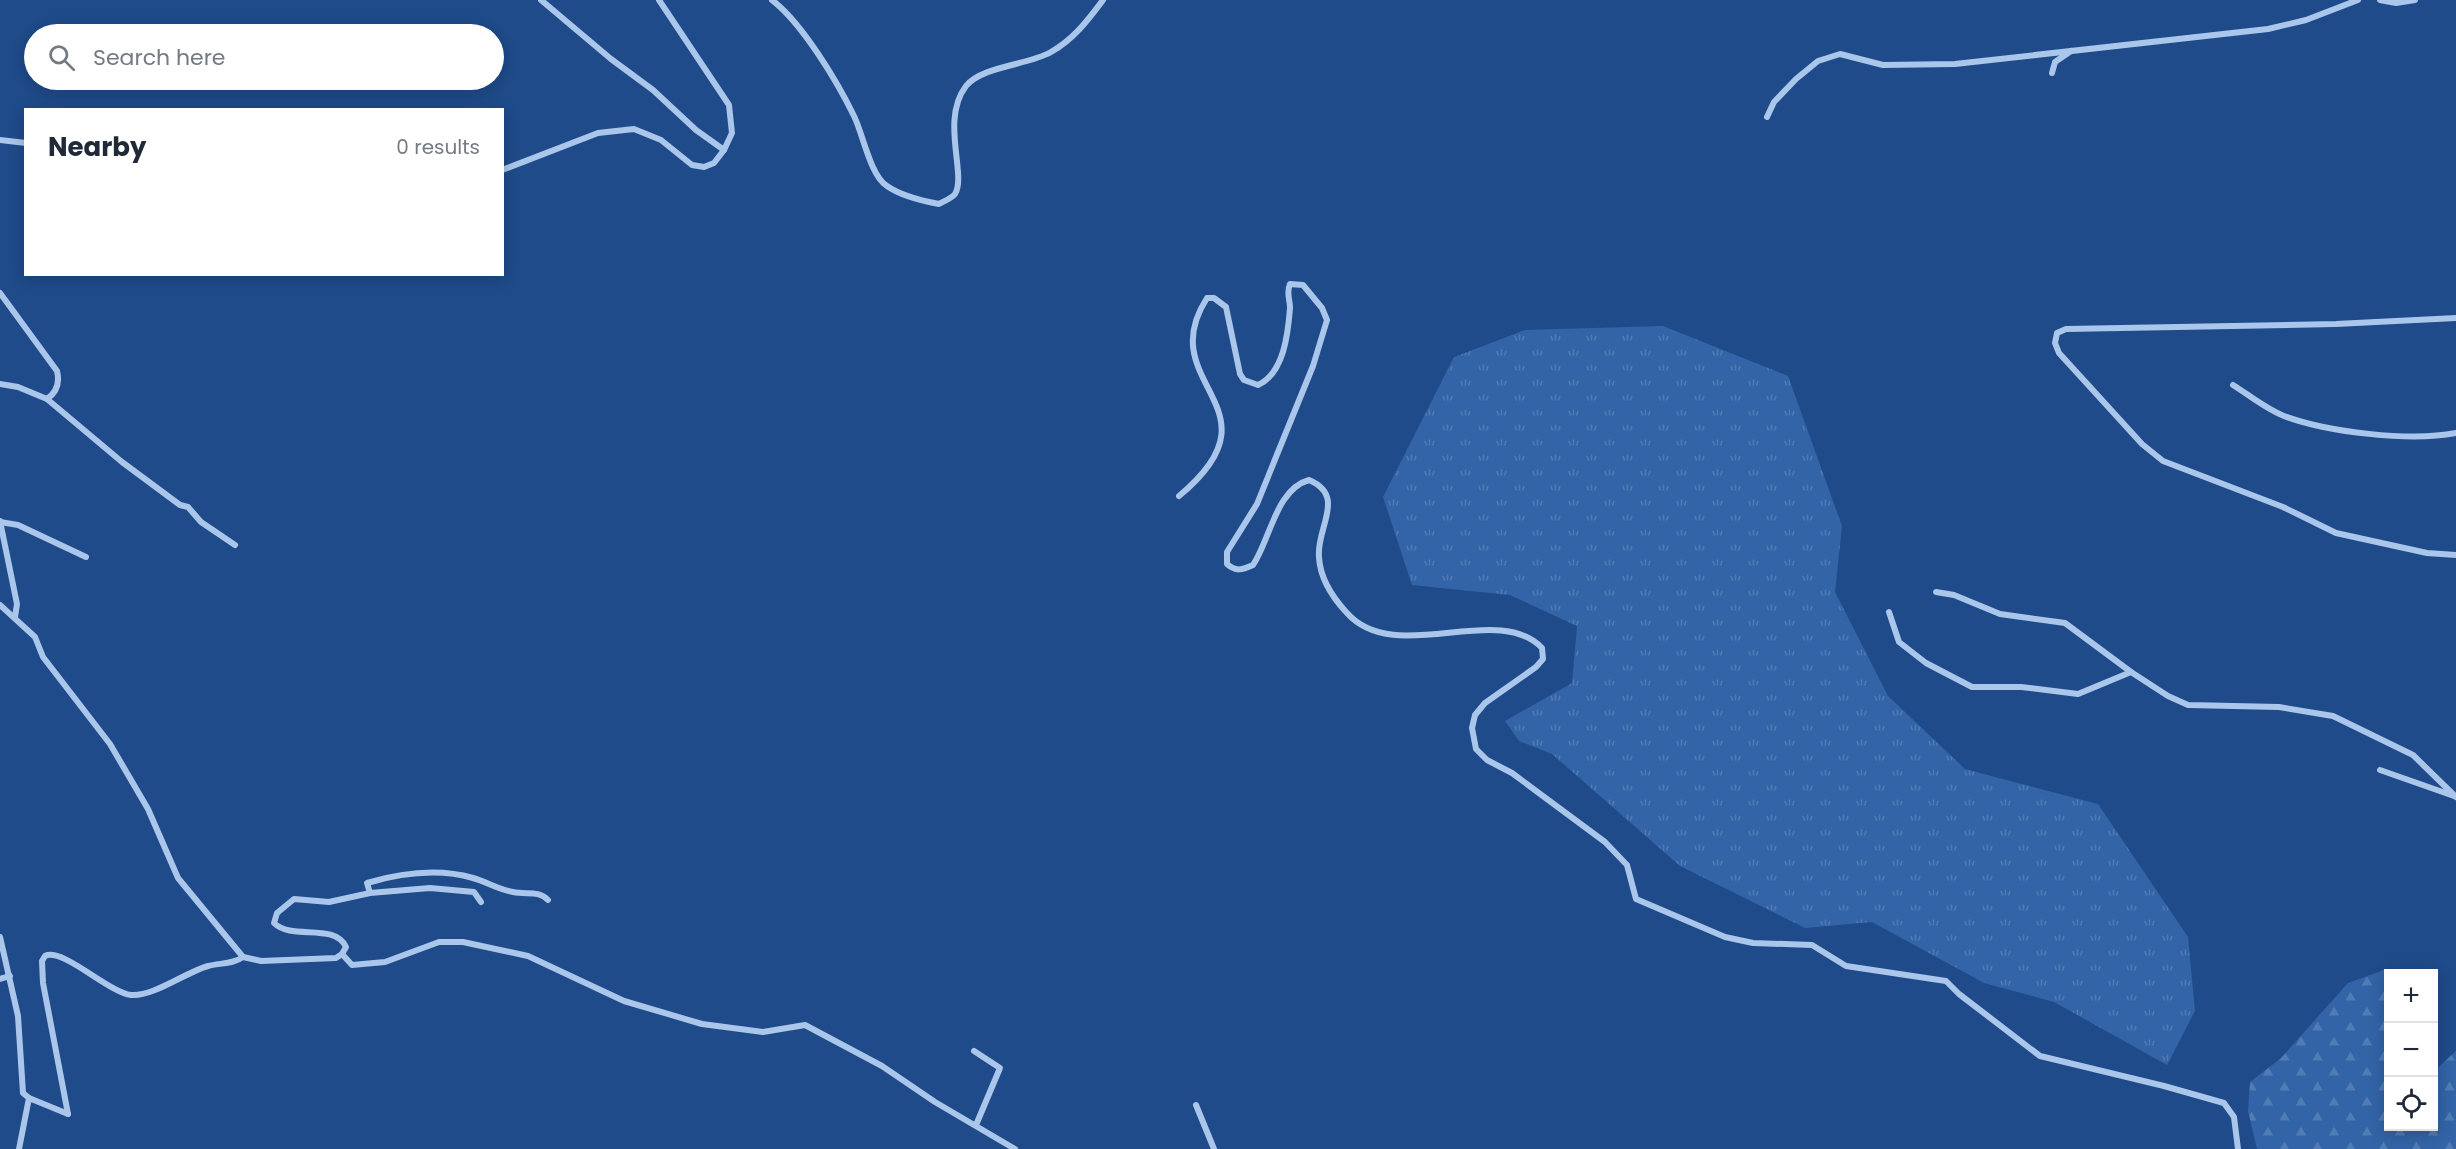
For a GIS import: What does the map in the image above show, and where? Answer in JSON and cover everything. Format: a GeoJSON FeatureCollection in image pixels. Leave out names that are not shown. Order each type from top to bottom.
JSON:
{"type":"FeatureCollection","features":[{"type":"Feature","properties":{"kind":"street"},"geometry":{"type":"LineString","coordinates":[[541,0],[611,59],[653,90],[696,130],[724,150]]}},
{"type":"Feature","properties":{"kind":"street"},"geometry":{"type":"LineString","coordinates":[[504,169],[610,131],[634,129],[653,135],[685,160],[698,167],[714,163],[724,150],[732,133],[729,105],[659,0]]}},
{"type":"Feature","properties":{"kind":"street"},"geometry":{"type":"LineString","coordinates":[[772,0],[797,25],[826,68],[853,114],[878,177],[886,186],[939,204],[955,194],[958,184],[953,131],[955,114],[966,87],[983,75],[1051,52],[1082,28],[1103,0]]}},
{"type":"Feature","properties":{"kind":"street"},"geometry":{"type":"LineString","coordinates":[[1767,117],[1774,102],[1796,79],[1818,61],[1840,54],[1883,65],[1955,64],[2077,48],[2268,29],[2306,20],[2358,0]]}},
{"type":"Feature","properties":{"kind":"street"},"geometry":{"type":"LineString","coordinates":[[2380,0],[2396,3],[2415,0]]}},
{"type":"Feature","properties":{"kind":"street"},"geometry":{"type":"LineString","coordinates":[[2052,73],[2055,62],[2077,48]]}},
{"type":"Feature","properties":{"kind":"street"},"geometry":{"type":"LineString","coordinates":[[0,140],[24,143]]}},
{"type":"Feature","properties":{"kind":"street"},"geometry":{"type":"LineString","coordinates":[[1179,496],[1205,472],[1216,458],[1222,441],[1220,415],[1192,352],[1192,330],[1202,306],[1207,298],[1214,298],[1226,307],[1240,374],[1244,380],[1258,385],[1271,376],[1287,341],[1290,284],[1304,285],[1322,308],[1327,320],[1313,366],[1276,458],[1257,504],[1227,552],[1227,564],[1234,570],[1243,570],[1253,565],[1261,554],[1273,522],[1294,486],[1309,480],[1315,483],[1327,494],[1329,504],[1319,544],[1319,558],[1330,592],[1350,617],[1374,631],[1388,635],[1434,635],[1471,630],[1508,632],[1533,638],[1542,648],[1543,659],[1536,667],[1485,703],[1476,715],[1472,728],[1476,749],[1487,760],[1512,773],[1605,842],[1627,865],[1636,899],[1698,928],[1725,937],[1754,943],[1812,945],[1846,966],[1946,981],[1959,994],[2040,1056],[2224,1103],[2234,1117],[2238,1149]]}},
{"type":"Feature","properties":{"kind":"street"},"geometry":{"type":"LineString","coordinates":[[0,293],[57,371],[59,380],[56,390],[47,399]]}},
{"type":"Feature","properties":{"kind":"street"},"geometry":{"type":"LineString","coordinates":[[2456,318],[2336,324],[2066,328],[2057,333],[2055,343],[2059,352],[2142,444],[2163,461],[2277,504],[2336,533],[2427,553],[2456,555]]}},
{"type":"Feature","properties":{"kind":"street"},"geometry":{"type":"LineString","coordinates":[[0,384],[18,387],[47,399],[123,462],[180,505],[188,507],[201,522],[235,545]]}},
{"type":"Feature","properties":{"kind":"street"},"geometry":{"type":"LineString","coordinates":[[2233,385],[2282,415],[2322,428],[2421,435],[2456,433]]}},
{"type":"Feature","properties":{"kind":"street"},"geometry":{"type":"LineString","coordinates":[[15,616],[17,604],[0,522],[18,525],[86,557]]}},
{"type":"Feature","properties":{"kind":"street"},"geometry":{"type":"LineString","coordinates":[[1935,592],[1954,595],[2000,614],[2065,623],[2131,672],[2168,696],[2188,705],[2279,707],[2333,716],[2413,755],[2456,796]]}},
{"type":"Feature","properties":{"kind":"street"},"geometry":{"type":"LineString","coordinates":[[0,605],[15,616],[35,637],[44,657],[110,744],[148,809],[186,890],[243,957]]}},
{"type":"Feature","properties":{"kind":"street"},"geometry":{"type":"LineString","coordinates":[[1889,612],[1899,642],[1926,663],[1972,687],[2021,687],[2078,694],[2131,672]]}},
{"type":"Feature","properties":{"kind":"street"},"geometry":{"type":"LineString","coordinates":[[2380,770],[2456,796]]}},
{"type":"Feature","properties":{"kind":"street"},"geometry":{"type":"LineString","coordinates":[[370,893],[367,883],[389,876],[434,872],[465,876],[513,892],[536,893],[549,900]]}},
{"type":"Feature","properties":{"kind":"street"},"geometry":{"type":"LineString","coordinates":[[0,937],[18,1016],[23,1093],[28,1098],[68,1113],[43,983],[42,961],[45,956],[56,954],[106,984],[131,995],[150,991],[206,966],[238,961],[243,957],[287,961],[336,958],[342,954],[346,947],[343,942],[328,934],[280,929],[274,923],[276,913],[294,898],[329,902],[370,893],[430,888],[474,892],[481,902]]}},
{"type":"Feature","properties":{"kind":"street"},"geometry":{"type":"LineString","coordinates":[[342,954],[352,965],[385,962],[439,942],[463,942],[528,956],[624,1001],[702,1024],[745,1032],[763,1032],[805,1025],[882,1066],[935,1102],[1015,1149]]}},
{"type":"Feature","properties":{"kind":"street"},"geometry":{"type":"LineString","coordinates":[[0,979],[10,976]]}},
{"type":"Feature","properties":{"kind":"street"},"geometry":{"type":"LineString","coordinates":[[974,1051],[1000,1068],[976,1125]]}},
{"type":"Feature","properties":{"kind":"street"},"geometry":{"type":"LineString","coordinates":[[19,1149],[28,1098]]}},
{"type":"Feature","properties":{"kind":"street"},"geometry":{"type":"LineString","coordinates":[[1196,1105],[1214,1149]]}},
{"type":"Feature","properties":{"kind":"green space"},"geometry":{"type":"Polygon","coordinates":[[[1663,326],[1788,376],[1842,526],[1835,592],[1888,696],[1965,769],[2098,804],[2188,937],[2195,1011],[2167,1065],[2054,1002],[1984,983],[1872,922],[1805,928],[1680,866],[1552,754],[1519,741],[1505,721],[1572,683],[1577,626],[1510,595],[1412,585],[1383,497],[1454,357],[1525,330],[1663,326]]]}},
{"type":"Feature","properties":{"kind":"green space"},"geometry":{"type":"Polygon","coordinates":[[[2384,970],[2384,1131],[2438,1131],[2438,1067],[2456,1051],[2456,1149],[2257,1149],[2248,1111],[2250,1082],[2281,1058],[2348,983],[2384,970]]]}}]}
